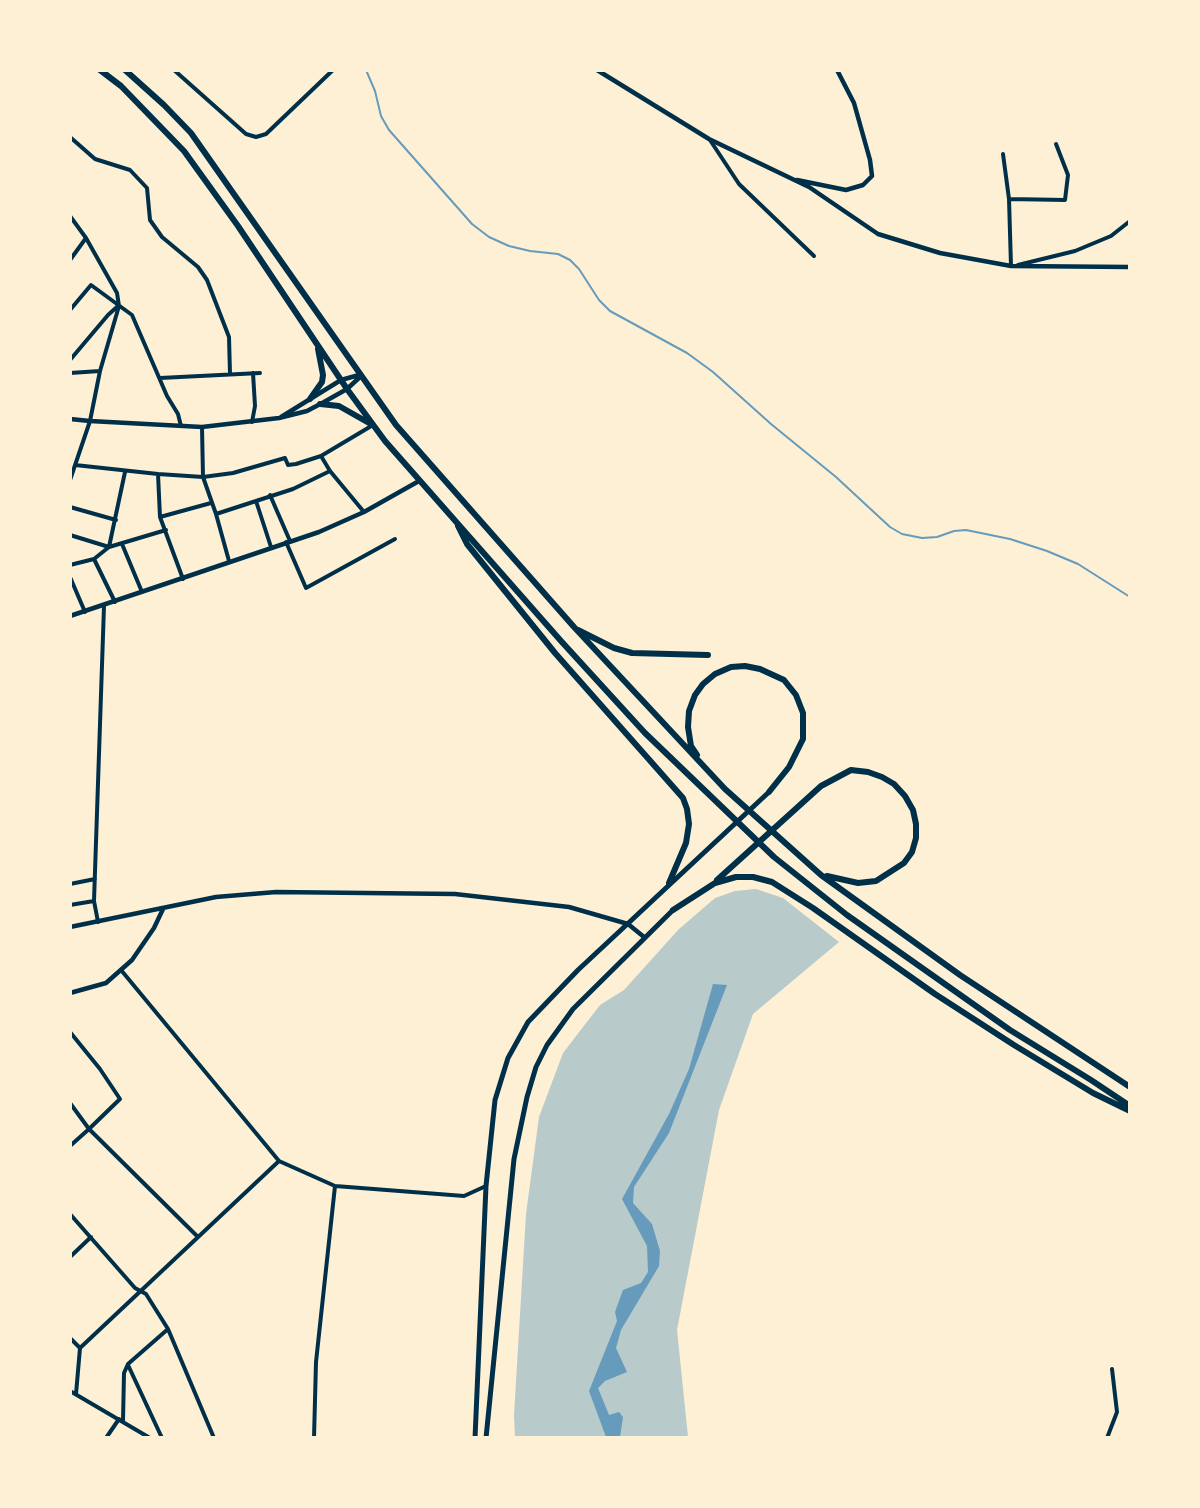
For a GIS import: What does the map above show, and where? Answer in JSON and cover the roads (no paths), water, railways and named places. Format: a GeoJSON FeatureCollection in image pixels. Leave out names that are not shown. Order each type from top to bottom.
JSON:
{"type":"FeatureCollection","features":[{"type":"Feature","properties":{"kind":"highway"},"geometry":{"type":"LineString","coordinates":[[100,70],[121,86],[184,151],[238,226],[373,425],[419,481],[452,515],[610,696],[774,857],[847,915],[991,1017],[1130,1106]]}},
{"type":"Feature","properties":{"kind":"highway"},"geometry":{"type":"LineString","coordinates":[[125,70],[191,133],[403,434],[574,627],[725,789],[821,874],[960,975],[1130,1087]]}},
{"type":"Feature","properties":{"kind":"highway"},"geometry":{"type":"LineString","coordinates":[[310,399],[322,382],[318,346]]}},
{"type":"Feature","properties":{"kind":"highway"},"geometry":{"type":"LineString","coordinates":[[320,404],[339,405],[373,425]]}},
{"type":"Feature","properties":{"kind":"highway"},"geometry":{"type":"LineString","coordinates":[[452,515],[467,544],[548,644],[683,798],[689,824],[686,843],[669,884]]}},
{"type":"Feature","properties":{"kind":"highway"},"geometry":{"type":"LineString","coordinates":[[574,627],[614,648],[632,653],[708,655]]}},
{"type":"Feature","properties":{"kind":"highway"},"geometry":{"type":"LineString","coordinates":[[706,769],[691,746],[688,728],[689,711],[695,695],[715,674],[731,667],[745,666],[760,669],[784,680],[796,695],[803,713],[803,739],[789,767],[769,792]]}},
{"type":"Feature","properties":{"kind":"highway"},"geometry":{"type":"LineString","coordinates":[[673,910],[715,883],[821,786],[851,770],[868,772],[894,784],[905,796],[913,810],[916,824],[916,838],[912,852],[904,863],[876,881],[858,883],[821,874]]}},
{"type":"Feature","properties":{"kind":"highway"},"geometry":{"type":"LineString","coordinates":[[715,883],[736,876],[753,877],[772,882],[1004,1038],[1093,1093],[1130,1112]]}},
{"type":"Feature","properties":{"kind":"main road"},"geometry":{"type":"LineString","coordinates":[[475,1437],[486,1186],[495,1100],[508,1058],[528,1022],[578,970],[769,792]]}},
{"type":"Feature","properties":{"kind":"main road"},"geometry":{"type":"LineString","coordinates":[[486,1437],[514,1159],[527,1097],[536,1068],[547,1045],[573,1009],[673,910]]}},
{"type":"Feature","properties":{"kind":"street"},"geometry":{"type":"LineString","coordinates":[[174,70],[246,134],[256,137],[269,131],[333,70]]}},
{"type":"Feature","properties":{"kind":"street"},"geometry":{"type":"LineString","coordinates":[[597,70],[710,139],[808,187],[878,234],[940,253],[1011,266],[1017,265],[1075,251],[1112,236],[1130,221]]}},
{"type":"Feature","properties":{"kind":"street"},"geometry":{"type":"LineString","coordinates":[[791,179],[846,190],[863,185],[872,176],[870,160],[854,103],[837,70]]}},
{"type":"Feature","properties":{"kind":"street"},"geometry":{"type":"LineString","coordinates":[[70,137],[95,159],[130,170],[147,188],[150,220],[162,237],[198,267],[207,280],[229,337],[230,374]]}},
{"type":"Feature","properties":{"kind":"street"},"geometry":{"type":"LineString","coordinates":[[710,139],[739,184],[814,256]]}},
{"type":"Feature","properties":{"kind":"street"},"geometry":{"type":"LineString","coordinates":[[1010,199],[1065,200],[1068,175],[1056,144]]}},
{"type":"Feature","properties":{"kind":"street"},"geometry":{"type":"LineString","coordinates":[[1003,154],[1010,199],[1011,266]]}},
{"type":"Feature","properties":{"kind":"street"},"geometry":{"type":"LineString","coordinates":[[70,216],[86,238],[117,293],[119,306],[100,371],[90,422],[70,480]]}},
{"type":"Feature","properties":{"kind":"street"},"geometry":{"type":"LineString","coordinates":[[70,260],[86,238]]}},
{"type":"Feature","properties":{"kind":"street"},"geometry":{"type":"LineString","coordinates":[[1017,265],[1130,267]]}},
{"type":"Feature","properties":{"kind":"street"},"geometry":{"type":"LineString","coordinates":[[70,310],[91,285],[132,315],[167,396],[178,414],[181,426]]}},
{"type":"Feature","properties":{"kind":"street"},"geometry":{"type":"LineString","coordinates":[[70,360],[108,315],[119,306]]}},
{"type":"Feature","properties":{"kind":"street"},"geometry":{"type":"LineString","coordinates":[[70,373],[100,371]]}},
{"type":"Feature","properties":{"kind":"street"},"geometry":{"type":"LineString","coordinates":[[160,378],[260,373]]}},
{"type":"Feature","properties":{"kind":"street"},"geometry":{"type":"LineString","coordinates":[[252,422],[255,406],[253,374]]}},
{"type":"Feature","properties":{"kind":"street"},"geometry":{"type":"LineString","coordinates":[[279,418],[341,380],[360,376]]}},
{"type":"Feature","properties":{"kind":"street"},"geometry":{"type":"LineString","coordinates":[[70,418],[90,422],[202,427],[252,422],[292,416],[347,389],[360,376]]}},
{"type":"Feature","properties":{"kind":"street"},"geometry":{"type":"LineString","coordinates":[[75,465],[125,472],[203,477],[232,473],[285,458],[288,465],[296,464],[318,455],[321,456],[373,425]]}},
{"type":"Feature","properties":{"kind":"street"},"geometry":{"type":"LineString","coordinates":[[202,427],[203,477],[229,561]]}},
{"type":"Feature","properties":{"kind":"street"},"geometry":{"type":"LineString","coordinates":[[321,456],[330,471],[364,512]]}},
{"type":"Feature","properties":{"kind":"street"},"geometry":{"type":"LineString","coordinates":[[216,514],[292,489],[330,471]]}},
{"type":"Feature","properties":{"kind":"street"},"geometry":{"type":"LineString","coordinates":[[109,547],[125,472]]}},
{"type":"Feature","properties":{"kind":"street"},"geometry":{"type":"LineString","coordinates":[[158,474],[160,517],[183,579]]}},
{"type":"Feature","properties":{"kind":"street"},"geometry":{"type":"LineString","coordinates":[[70,616],[318,532],[364,512],[419,481]]}},
{"type":"Feature","properties":{"kind":"street"},"geometry":{"type":"LineString","coordinates":[[270,495],[306,588],[395,539]]}},
{"type":"Feature","properties":{"kind":"street"},"geometry":{"type":"LineString","coordinates":[[256,501],[271,547]]}},
{"type":"Feature","properties":{"kind":"street"},"geometry":{"type":"LineString","coordinates":[[160,517],[211,503]]}},
{"type":"Feature","properties":{"kind":"street"},"geometry":{"type":"LineString","coordinates":[[70,507],[116,520]]}},
{"type":"Feature","properties":{"kind":"street"},"geometry":{"type":"LineString","coordinates":[[70,566],[94,559],[109,547],[166,530]]}},
{"type":"Feature","properties":{"kind":"street"},"geometry":{"type":"LineString","coordinates":[[70,535],[109,547]]}},
{"type":"Feature","properties":{"kind":"street"},"geometry":{"type":"LineString","coordinates":[[122,544],[142,592]]}},
{"type":"Feature","properties":{"kind":"street"},"geometry":{"type":"LineString","coordinates":[[94,559],[114,602]]}},
{"type":"Feature","properties":{"kind":"street"},"geometry":{"type":"LineString","coordinates":[[70,577],[85,612]]}},
{"type":"Feature","properties":{"kind":"street"},"geometry":{"type":"LineString","coordinates":[[98,922],[94,901],[94,879],[104,606]]}},
{"type":"Feature","properties":{"kind":"street"},"geometry":{"type":"LineString","coordinates":[[70,884],[94,879]]}},
{"type":"Feature","properties":{"kind":"street"},"geometry":{"type":"LineString","coordinates":[[70,927],[216,897],[276,892],[455,894],[569,908],[628,924],[644,937]]}},
{"type":"Feature","properties":{"kind":"street"},"geometry":{"type":"LineString","coordinates":[[70,905],[94,901]]}},
{"type":"Feature","properties":{"kind":"street"},"geometry":{"type":"LineString","coordinates":[[70,993],[106,983],[121,970],[132,960],[154,928],[163,909]]}},
{"type":"Feature","properties":{"kind":"street"},"geometry":{"type":"LineString","coordinates":[[121,970],[279,1161],[335,1186],[464,1196],[486,1186]]}},
{"type":"Feature","properties":{"kind":"street"},"geometry":{"type":"LineString","coordinates":[[70,1032],[100,1069],[120,1099],[70,1146]]}},
{"type":"Feature","properties":{"kind":"street"},"geometry":{"type":"LineString","coordinates":[[70,1103],[89,1129],[198,1237]]}},
{"type":"Feature","properties":{"kind":"street"},"geometry":{"type":"LineString","coordinates":[[76,1394],[80,1348],[279,1161]]}},
{"type":"Feature","properties":{"kind":"street"},"geometry":{"type":"LineString","coordinates":[[314,1437],[316,1362],[335,1186]]}},
{"type":"Feature","properties":{"kind":"street"},"geometry":{"type":"LineString","coordinates":[[70,1214],[135,1288],[146,1294],[168,1329],[214,1437]]}},
{"type":"Feature","properties":{"kind":"street"},"geometry":{"type":"LineString","coordinates":[[70,1257],[91,1237]]}},
{"type":"Feature","properties":{"kind":"street"},"geometry":{"type":"LineString","coordinates":[[106,1437],[121,1420],[124,1373],[128,1364],[168,1329]]}},
{"type":"Feature","properties":{"kind":"street"},"geometry":{"type":"LineString","coordinates":[[70,1338],[80,1348]]}},
{"type":"Feature","properties":{"kind":"street"},"geometry":{"type":"LineString","coordinates":[[128,1364],[162,1437]]}},
{"type":"Feature","properties":{"kind":"street"},"geometry":{"type":"LineString","coordinates":[[1107,1437],[1117,1412],[1112,1369]]}},
{"type":"Feature","properties":{"kind":"street"},"geometry":{"type":"LineString","coordinates":[[70,1391],[150,1437]]}},
{"type":"Feature","properties":{"kind":"water"},"geometry":{"type":"Polygon","coordinates":[[[713,984],[727,985],[669,1133],[634,1187],[633,1203],[652,1224],[660,1251],[659,1266],[621,1330],[616,1348],[627,1372],[605,1381],[598,1388],[609,1415],[619,1412],[623,1417],[620,1437],[606,1437],[589,1391],[617,1321],[615,1312],[623,1290],[641,1283],[648,1272],[647,1246],[622,1199],[669,1114],[689,1069],[713,984]]]}},
{"type":"Feature","properties":{"kind":"waterway"},"geometry":{"type":"LineString","coordinates":[[366,70],[375,91],[381,116],[389,130],[472,224],[489,237],[509,246],[558,254],[570,260],[579,269],[599,300],[610,311],[687,353],[713,372],[771,424],[836,477],[890,527],[902,534],[922,538],[966,530],[1010,539],[1078,564],[1130,597]]}}]}
